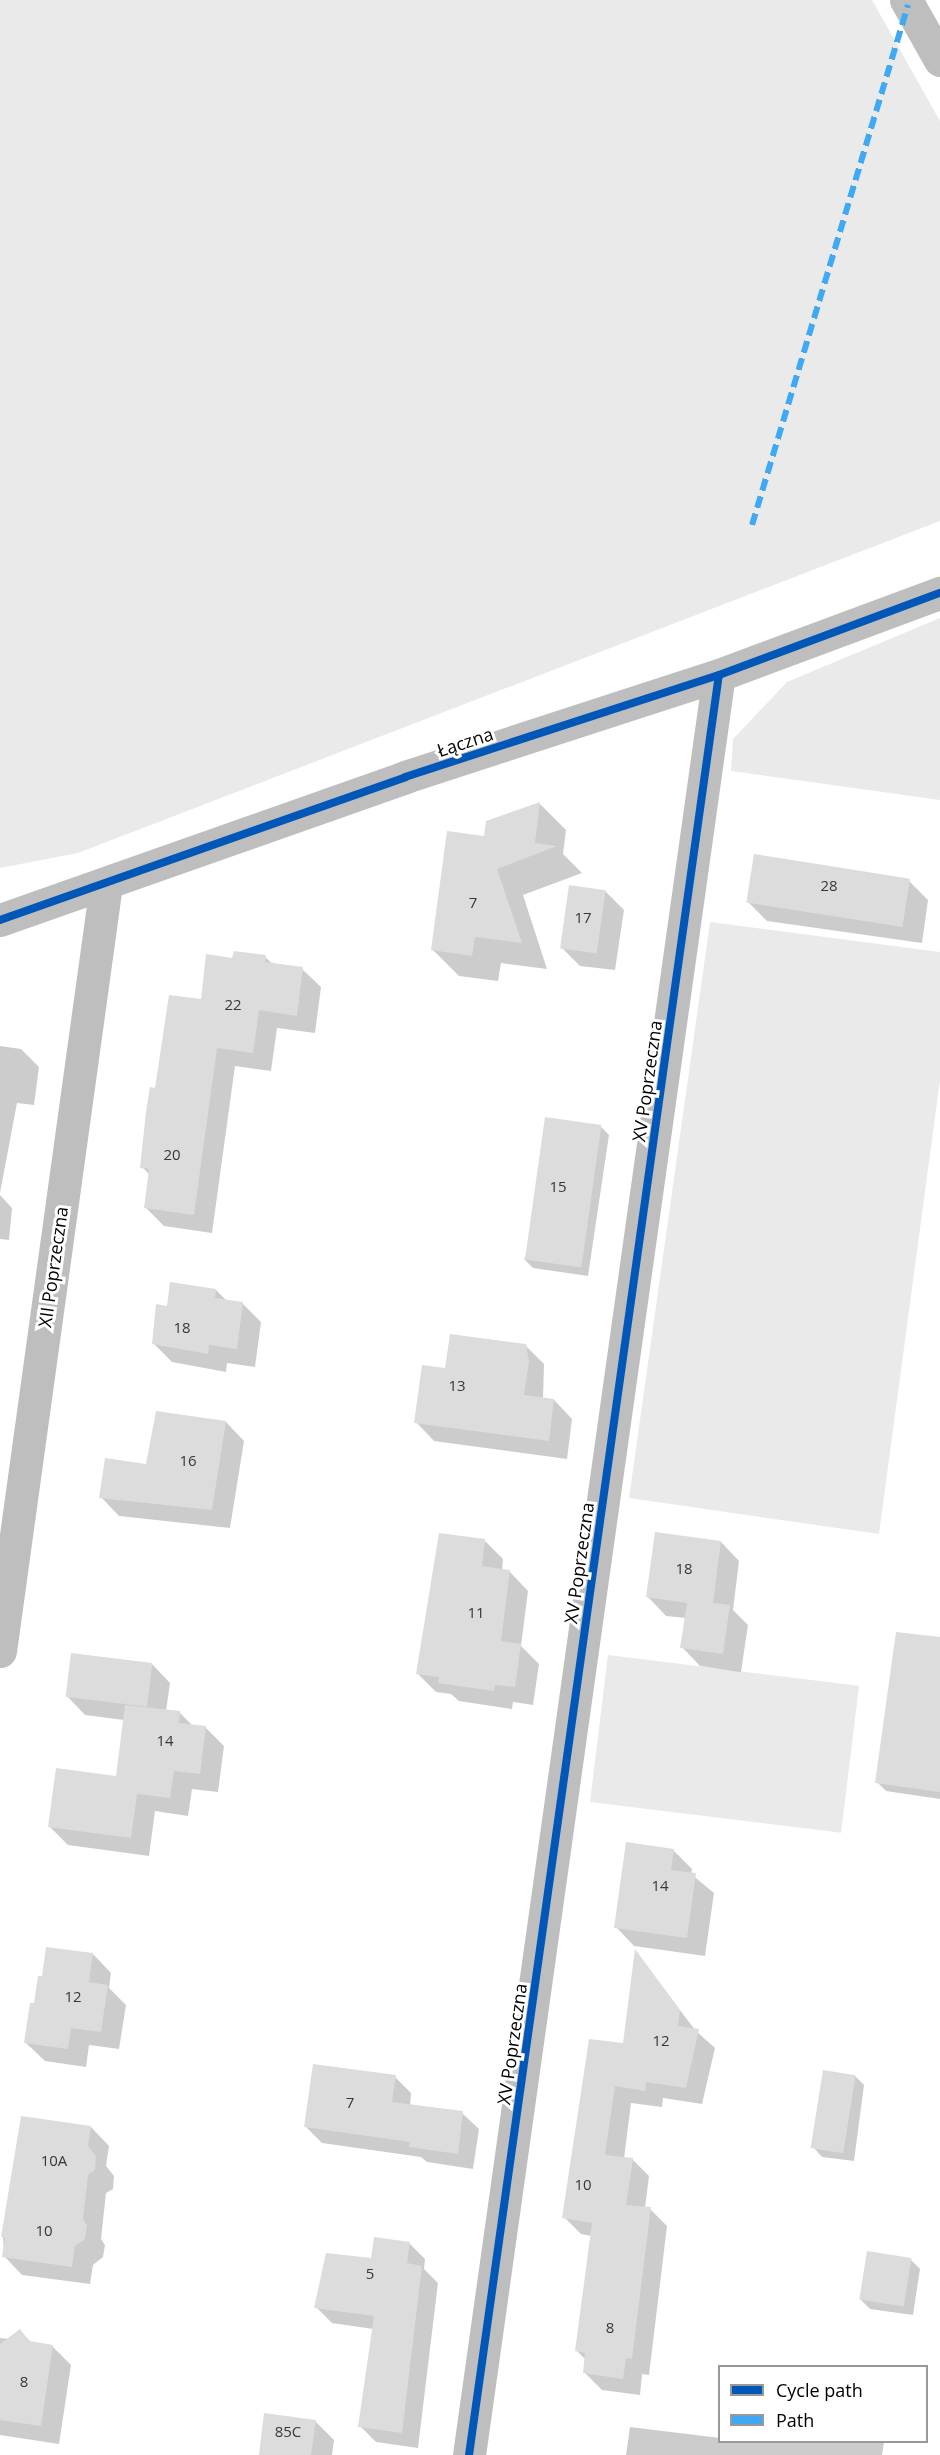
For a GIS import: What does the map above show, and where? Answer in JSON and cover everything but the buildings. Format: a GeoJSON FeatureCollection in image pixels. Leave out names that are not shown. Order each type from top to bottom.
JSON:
{"type":"FeatureCollection","features":[{"type":"Feature","properties":{"kind":"street"},"geometry":{"type":"LineString","coordinates":[[906,0],[940,60]]}},
{"type":"Feature","properties":{"kind":"street","name":"Łączna"},"geometry":{"type":"LineString","coordinates":[[0,920],[405,777],[719,675],[940,593]]}},
{"type":"Feature","properties":{"kind":"street","name":"XV Poprzeczna"},"geometry":{"type":"LineString","coordinates":[[469,2455],[719,675]]}},
{"type":"Feature","properties":{"kind":"street","name":"XII Poprzeczna"},"geometry":{"type":"LineString","coordinates":[[0,1651],[106,884]]}},
{"type":"Feature","properties":{"kind":"shaded area"},"geometry":{"type":"Polygon","coordinates":[[[0,0],[872,0],[940,121],[940,521],[78,853],[0,868],[0,0]]]}},
{"type":"Feature","properties":{"kind":"shaded area"},"geometry":{"type":"Polygon","coordinates":[[[940,618],[940,800],[731,771],[733,739],[787,682],[940,618]]]}},
{"type":"Feature","properties":{"kind":"shaded area"},"geometry":{"type":"Polygon","coordinates":[[[710,922],[940,952],[940,1080],[879,1534],[629,1498],[710,922]]]}},
{"type":"Feature","properties":{"kind":"shaded area"},"geometry":{"type":"Polygon","coordinates":[[[608,1655],[859,1686],[841,1833],[590,1802],[608,1655]]]}},
{"type":"Feature","properties":{"kind":"marked path"},"geometry":{"type":"LineString","coordinates":[[752,525],[908,5]]}},
{"type":"Feature","properties":{"kind":"cycle path"},"geometry":{"type":"LineString","coordinates":[[0,920],[405,777],[719,675],[940,593]]}},
{"type":"Feature","properties":{"kind":"cycle path"},"geometry":{"type":"LineString","coordinates":[[469,2455],[719,675]]}}]}
